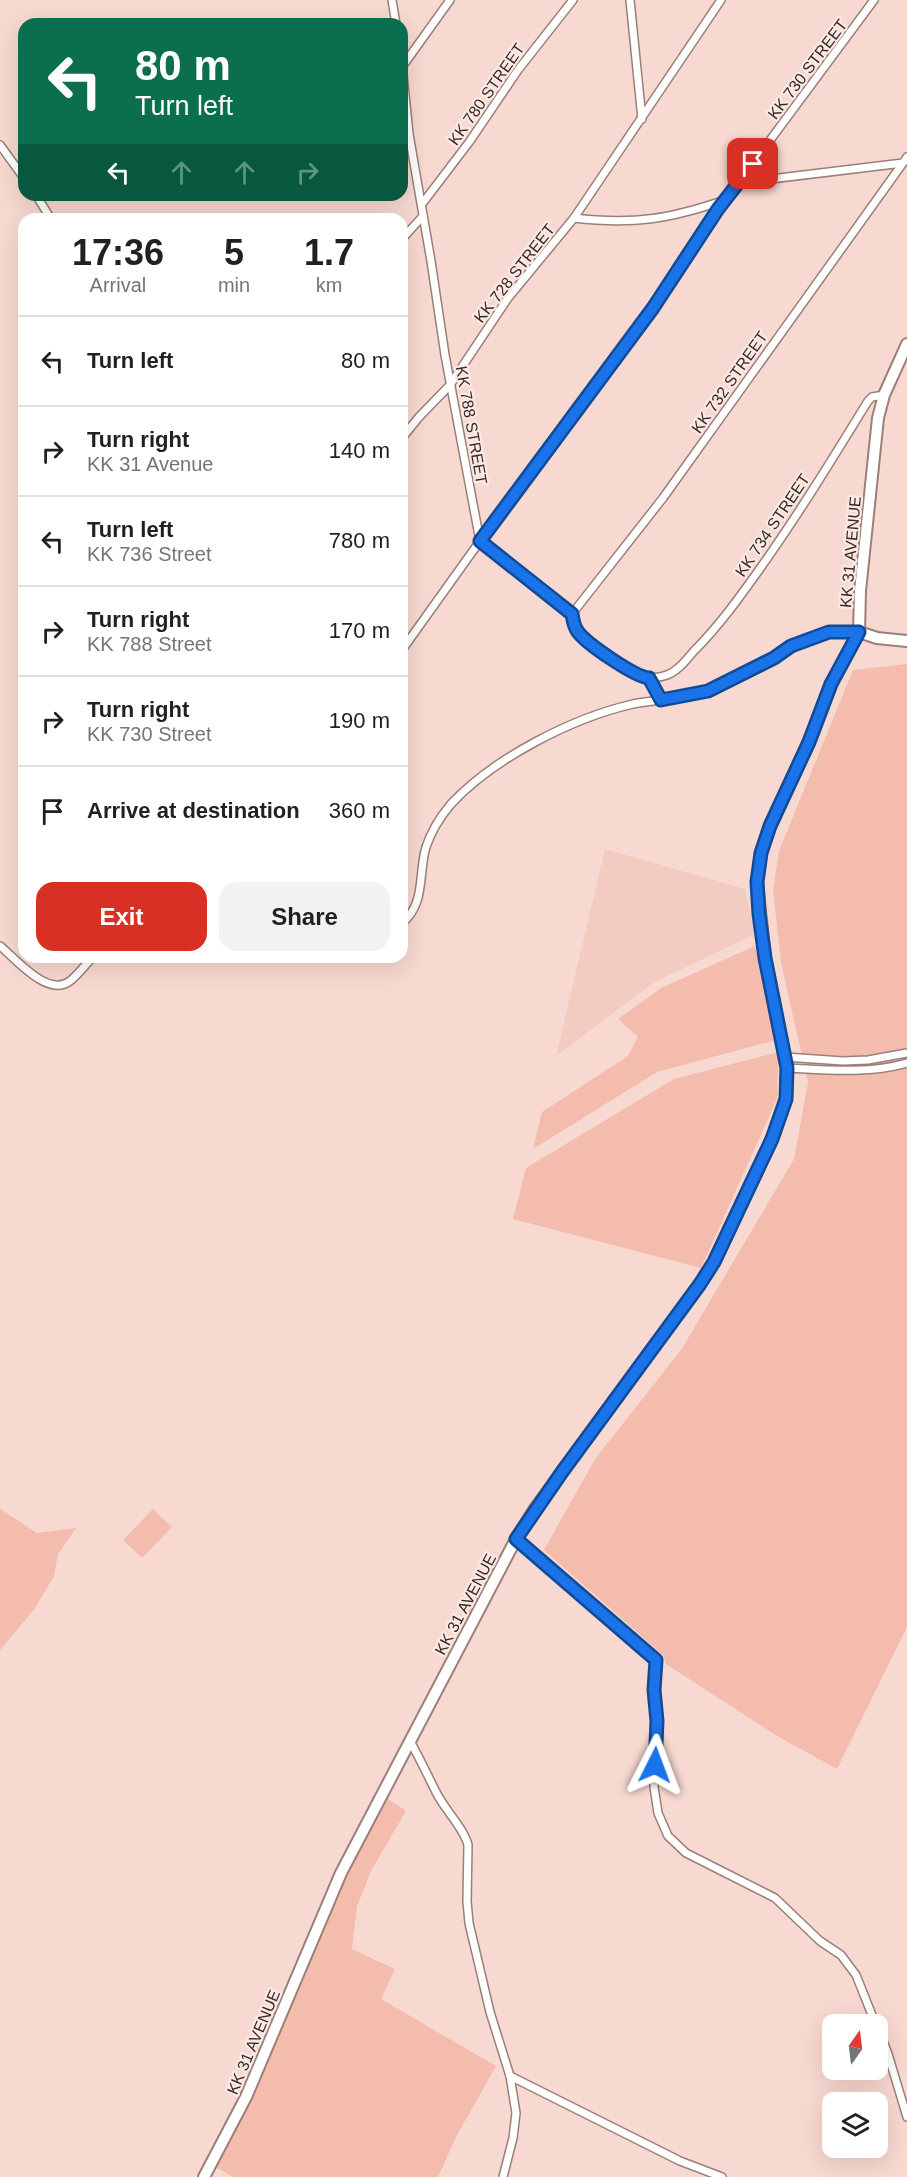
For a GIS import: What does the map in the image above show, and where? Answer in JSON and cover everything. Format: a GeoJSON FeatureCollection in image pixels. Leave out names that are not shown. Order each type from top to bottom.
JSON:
{"type":"FeatureCollection","features":[{"type":"Feature","properties":{"kind":"main road","name":"KK 31 AVENUE"},"geometry":{"type":"LineString","coordinates":[[204,2177],[246,2097],[341,1873],[516,1539],[541,1501],[700,1284],[714,1262],[772,1139],[786,1099],[786,1063],[765,958],[759,914],[757,882],[761,853],[770,826],[809,742],[831,684],[859,632],[860,591],[878,418],[884,395],[907,344]]}},
{"type":"Feature","properties":{"kind":"main road"},"geometry":{"type":"LineString","coordinates":[[859,632],[877,638],[907,641]]}},
{"type":"Feature","properties":{"kind":"street"},"geometry":{"type":"LineString","coordinates":[[392,0],[395,18]]}},
{"type":"Feature","properties":{"kind":"street"},"geometry":{"type":"LineString","coordinates":[[408,58],[450,0]]}},
{"type":"Feature","properties":{"kind":"street","name":"KK 780 STREET"},"geometry":{"type":"LineString","coordinates":[[422,204],[470,141],[518,70],[573,0]]}},
{"type":"Feature","properties":{"kind":"street"},"geometry":{"type":"LineString","coordinates":[[630,0],[642,119]]}},
{"type":"Feature","properties":{"kind":"street","name":"KK 728 STREET"},"geometry":{"type":"LineString","coordinates":[[408,431],[450,385],[508,298],[574,218],[721,0]]}},
{"type":"Feature","properties":{"kind":"street","name":"KK 730 STREET"},"geometry":{"type":"LineString","coordinates":[[408,642],[653,308],[738,183],[874,0]]}},
{"type":"Feature","properties":{"kind":"street","name":"KK 788 STREET"},"geometry":{"type":"LineString","coordinates":[[408,124],[450,385],[480,541]]}},
{"type":"Feature","properties":{"kind":"street"},"geometry":{"type":"LineString","coordinates":[[0,145],[18,170]]}},
{"type":"Feature","properties":{"kind":"street","name":"KK 732 STREET"},"geometry":{"type":"LineString","coordinates":[[738,183],[905,160]]}},
{"type":"Feature","properties":{"kind":"street","name":"KK 732 STREET"},"geometry":{"type":"LineString","coordinates":[[572,614],[663,498],[905,160]]}},
{"type":"Feature","properties":{"kind":"street"},"geometry":{"type":"LineString","coordinates":[[574,218],[616,222],[652,220],[685,214],[726,200]]}},
{"type":"Feature","properties":{"kind":"street"},"geometry":{"type":"LineString","coordinates":[[408,232],[423,216]]}},
{"type":"Feature","properties":{"kind":"street","name":"KK 734 STREET"},"geometry":{"type":"LineString","coordinates":[[649,678],[668,675],[676,670],[704,641],[739,598],[792,524],[868,401],[872,397],[884,395]]}},
{"type":"Feature","properties":{"kind":"street"},"geometry":{"type":"LineString","coordinates":[[480,541],[572,614],[575,627],[586,639],[632,671],[649,678],[661,700]]}},
{"type":"Feature","properties":{"kind":"street"},"geometry":{"type":"LineString","coordinates":[[408,919],[420,892],[424,856],[434,831],[452,803],[491,770],[568,725],[602,712],[708,691],[774,658],[791,646],[829,632],[859,632]]}},
{"type":"Feature","properties":{"kind":"street"},"geometry":{"type":"LineString","coordinates":[[0,946],[18,961]]}},
{"type":"Feature","properties":{"kind":"street"},"geometry":{"type":"LineString","coordinates":[[20,963],[41,981],[58,986],[70,981],[87,963]]}},
{"type":"Feature","properties":{"kind":"street"},"geometry":{"type":"LineString","coordinates":[[786,1063],[868,1060],[907,1053]]}},
{"type":"Feature","properties":{"kind":"street"},"geometry":{"type":"LineString","coordinates":[[786,1063],[851,1072],[907,1063]]}},
{"type":"Feature","properties":{"kind":"street"},"geometry":{"type":"LineString","coordinates":[[516,1539],[656,1660],[654,1690],[657,1721],[654,1787],[658,1813],[668,1836],[686,1853],[775,1898],[820,1941],[841,1955],[856,1975],[872,2014]]}},
{"type":"Feature","properties":{"kind":"street"},"geometry":{"type":"LineString","coordinates":[[409,1741],[426,1768],[441,1801],[466,1836],[469,1923],[490,2012],[510,2076],[516,2113],[504,2177]]}},
{"type":"Feature","properties":{"kind":"street"},"geometry":{"type":"LineString","coordinates":[[888,2054],[907,2117]]}},
{"type":"Feature","properties":{"kind":"street"},"geometry":{"type":"LineString","coordinates":[[510,2076],[680,2161],[722,2177]]}},
{"type":"Feature","properties":{"kind":"shaded area"},"geometry":{"type":"Polygon","coordinates":[[[907,664],[907,1627],[837,1769],[777,1736],[666,1664],[663,1655],[544,1550],[595,1459],[681,1350],[794,1159],[808,1082],[781,963],[773,891],[779,851],[853,670],[907,664]]]}},
{"type":"Feature","properties":{"kind":"shaded area"},"geometry":{"type":"Polygon","coordinates":[[[605,849],[745,889],[755,934],[653,983],[556,1056],[605,849]]]}},
{"type":"Feature","properties":{"kind":"shaded area"},"geometry":{"type":"Polygon","coordinates":[[[755,946],[776,1040],[657,1072],[533,1149],[542,1112],[628,1056],[638,1037],[618,1019],[661,988],[755,946]]]}},
{"type":"Feature","properties":{"kind":"shaded area"},"geometry":{"type":"Polygon","coordinates":[[[779,1052],[777,1099],[701,1268],[513,1219],[526,1168],[674,1079],[779,1052]]]}},
{"type":"Feature","properties":{"kind":"shaded area"},"geometry":{"type":"Polygon","coordinates":[[[0,1509],[37,1533],[76,1528],[58,1554],[54,1576],[35,1608],[0,1650],[0,1509]]]}},
{"type":"Feature","properties":{"kind":"shaded area"},"geometry":{"type":"Polygon","coordinates":[[[153,1509],[172,1527],[142,1558],[123,1540],[153,1509]]]}},
{"type":"Feature","properties":{"kind":"shaded area"},"geometry":{"type":"Polygon","coordinates":[[[382,1795],[406,1811],[372,1869],[357,1906],[352,1949],[395,1969],[381,1999],[496,2066],[456,2137],[438,2177],[233,2177],[212,2165],[333,1894],[382,1795]]]}},
{"type":"Feature","properties":{"kind":"route"},"geometry":{"type":"LineString","coordinates":[[655,1765],[656,1660],[516,1539],[534,1510],[700,1284],[714,1262],[772,1139],[786,1099],[787,1068],[765,958],[759,914],[757,882],[761,853],[770,826],[809,742],[831,684],[859,632],[829,632],[791,646],[774,658],[708,691],[661,700],[649,678],[632,671],[586,639],[575,627],[572,614],[480,541],[653,308],[718,209],[753,164]]}}]}
